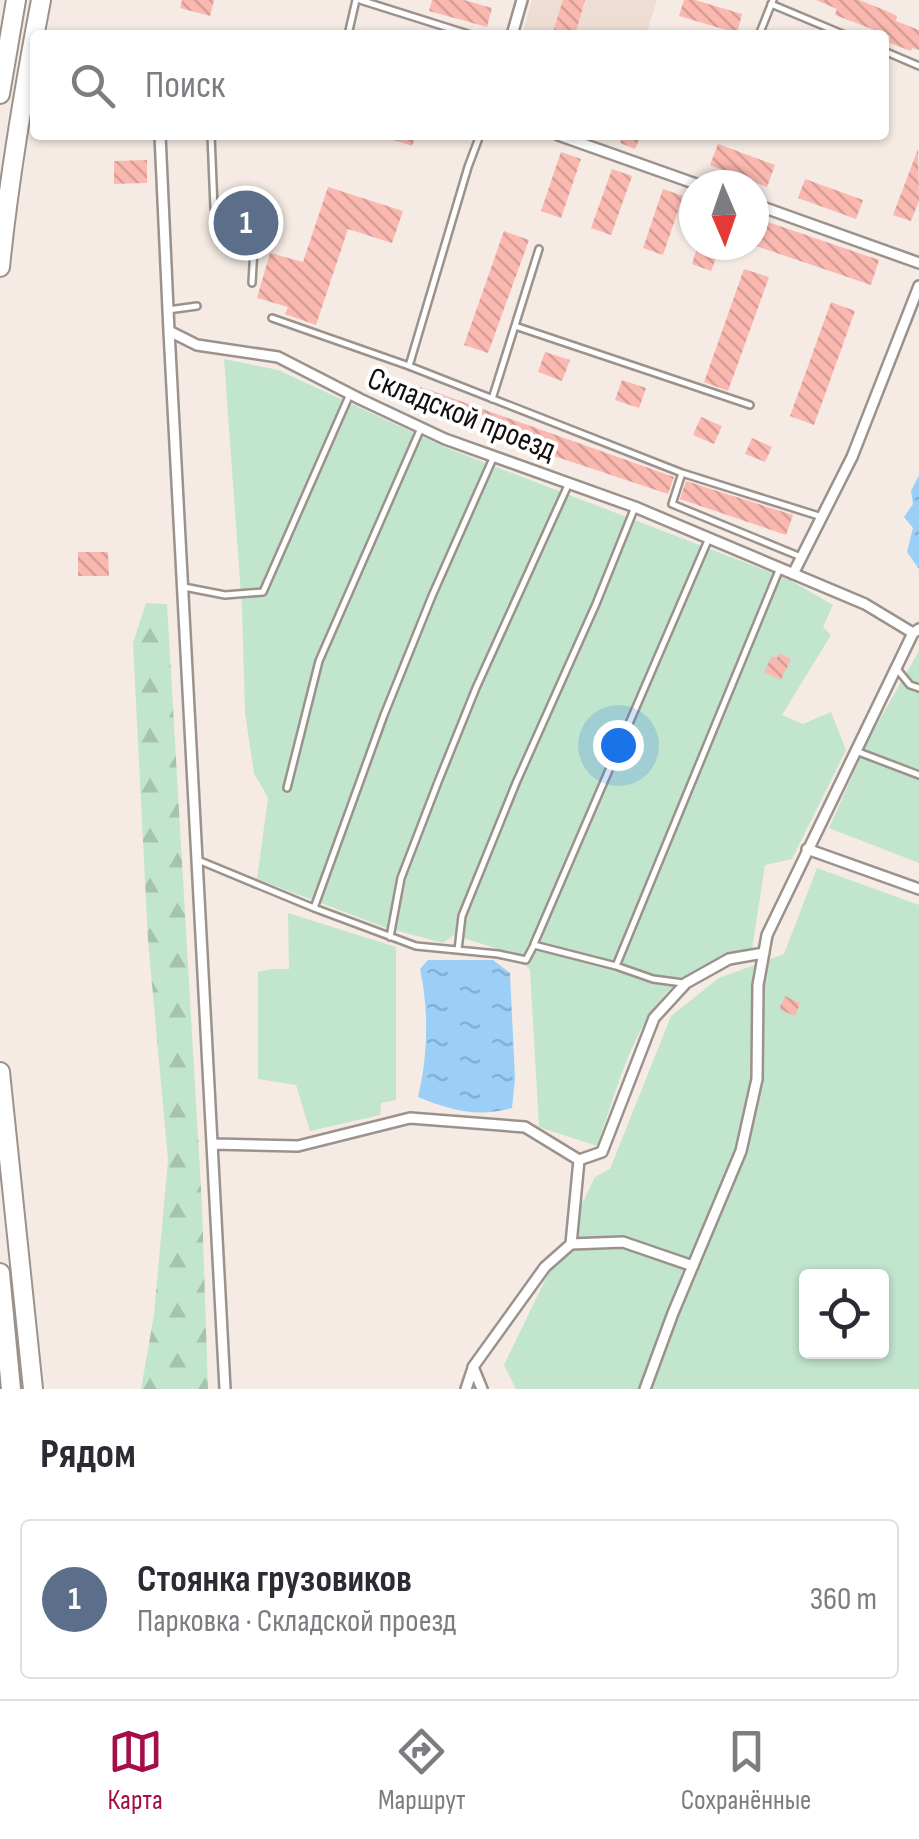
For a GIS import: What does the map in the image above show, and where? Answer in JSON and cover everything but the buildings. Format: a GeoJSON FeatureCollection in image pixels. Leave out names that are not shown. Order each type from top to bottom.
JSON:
{"type":"FeatureCollection","features":[{"type":"Feature","properties":{"kind":"highway"},"geometry":{"type":"LineString","coordinates":[[0,94],[16,0]]}},
{"type":"Feature","properties":{"kind":"highway"},"geometry":{"type":"LineString","coordinates":[[37,30],[41,0]]}},
{"type":"Feature","properties":{"kind":"highway"},"geometry":{"type":"LineString","coordinates":[[0,267],[6,204],[30,73]]}},
{"type":"Feature","properties":{"kind":"highway"},"geometry":{"type":"LineString","coordinates":[[0,1072],[33,1389]]}},
{"type":"Feature","properties":{"kind":"highway"},"geometry":{"type":"LineString","coordinates":[[0,1273],[12,1389]]}},
{"type":"Feature","properties":{"kind":"street"},"geometry":{"type":"LineString","coordinates":[[513,30],[522,0]]}},
{"type":"Feature","properties":{"kind":"street"},"geometry":{"type":"LineString","coordinates":[[160,140],[225,1389]]}},
{"type":"Feature","properties":{"kind":"street"},"geometry":{"type":"LineString","coordinates":[[572,140],[679,178]]}},
{"type":"Feature","properties":{"kind":"street"},"geometry":{"type":"LineString","coordinates":[[769,209],[919,263]]}},
{"type":"Feature","properties":{"kind":"street"},"geometry":{"type":"LineString","coordinates":[[793,574],[852,457],[919,286]]}},
{"type":"Feature","properties":{"kind":"street","name":"Складской проезд"},"geometry":{"type":"LineString","coordinates":[[168,331],[197,345],[278,356],[422,428],[635,506],[865,604],[916,631]]}},
{"type":"Feature","properties":{"kind":"street"},"geometry":{"type":"LineString","coordinates":[[645,1389],[741,1151],[757,1079],[758,985],[768,935],[916,631]]}},
{"type":"Feature","properties":{"kind":"street"},"geometry":{"type":"LineString","coordinates":[[808,849],[919,890]]}},
{"type":"Feature","properties":{"kind":"street"},"geometry":{"type":"LineString","coordinates":[[579,1160],[602,1152],[654,1018],[686,983],[730,959],[764,954]]}},
{"type":"Feature","properties":{"kind":"street"},"geometry":{"type":"LineString","coordinates":[[213,1144],[298,1146],[410,1118],[525,1126],[579,1160]]}},
{"type":"Feature","properties":{"kind":"street"},"geometry":{"type":"LineString","coordinates":[[572,1244],[579,1160]]}},
{"type":"Feature","properties":{"kind":"street"},"geometry":{"type":"LineString","coordinates":[[466,1389],[473,1367],[544,1267],[572,1244],[624,1242],[692,1266]]}},
{"type":"Feature","properties":{"kind":"street"},"geometry":{"type":"LineString","coordinates":[[473,1367],[482,1389]]}},
{"type":"Feature","properties":{"kind":"lane"},"geometry":{"type":"LineString","coordinates":[[349,30],[358,0],[455,30]]}},
{"type":"Feature","properties":{"kind":"lane"},"geometry":{"type":"LineString","coordinates":[[761,30],[772,2],[834,30]]}},
{"type":"Feature","properties":{"kind":"lane"},"geometry":{"type":"LineString","coordinates":[[889,53],[919,66]]}},
{"type":"Feature","properties":{"kind":"lane"},"geometry":{"type":"LineString","coordinates":[[211,140],[214,208],[254,230],[252,283]]}},
{"type":"Feature","properties":{"kind":"lane"},"geometry":{"type":"LineString","coordinates":[[408,366],[478,140]]}},
{"type":"Feature","properties":{"kind":"lane"},"geometry":{"type":"LineString","coordinates":[[492,399],[539,249]]}},
{"type":"Feature","properties":{"kind":"lane"},"geometry":{"type":"LineString","coordinates":[[168,310],[196,306]]}},
{"type":"Feature","properties":{"kind":"lane"},"geometry":{"type":"LineString","coordinates":[[272,318],[408,366],[682,473],[822,518]]}},
{"type":"Feature","properties":{"kind":"lane"},"geometry":{"type":"LineString","coordinates":[[515,326],[750,405]]}},
{"type":"Feature","properties":{"kind":"lane"},"geometry":{"type":"LineString","coordinates":[[182,587],[225,595],[263,592],[350,394]]}},
{"type":"Feature","properties":{"kind":"lane"},"geometry":{"type":"LineString","coordinates":[[287,788],[319,661],[422,428]]}},
{"type":"Feature","properties":{"kind":"lane"},"geometry":{"type":"LineString","coordinates":[[314,908],[391,698],[494,456]]}},
{"type":"Feature","properties":{"kind":"lane"},"geometry":{"type":"LineString","coordinates":[[682,473],[672,504],[802,557]]}},
{"type":"Feature","properties":{"kind":"lane"},"geometry":{"type":"LineString","coordinates":[[390,936],[401,878],[438,782],[569,483]]}},
{"type":"Feature","properties":{"kind":"lane"},"geometry":{"type":"LineString","coordinates":[[458,950],[462,916],[635,506]]}},
{"type":"Feature","properties":{"kind":"lane"},"geometry":{"type":"LineString","coordinates":[[198,860],[416,946],[526,960],[709,538]]}},
{"type":"Feature","properties":{"kind":"lane"},"geometry":{"type":"LineString","coordinates":[[616,966],[780,568]]}},
{"type":"Feature","properties":{"kind":"lane"},"geometry":{"type":"LineString","coordinates":[[897,669],[910,685],[919,688]]}},
{"type":"Feature","properties":{"kind":"lane"},"geometry":{"type":"LineString","coordinates":[[856,750],[919,774]]}},
{"type":"Feature","properties":{"kind":"lane"},"geometry":{"type":"LineString","coordinates":[[534,945],[653,978],[686,983]]}},
{"type":"Feature","properties":{"kind":"shaded area"},"geometry":{"type":"Polygon","coordinates":[[[532,0],[657,0],[648,30],[523,30],[532,0]]]}},
{"type":"Feature","properties":{"kind":"green space"},"geometry":{"type":"Polygon","coordinates":[[[224,359],[278,370],[447,448],[788,579],[833,605],[823,627],[831,635],[782,715],[803,724],[831,712],[846,750],[792,859],[765,865],[752,949],[686,976],[653,1009],[630,1053],[597,1146],[539,1127],[530,970],[517,955],[454,935],[443,943],[384,927],[257,879],[268,798],[254,773],[245,713],[242,608],[224,359]]]}},
{"type":"Feature","properties":{"kind":"green space"},"geometry":{"type":"Polygon","coordinates":[[[146,603],[167,604],[202,1206],[208,1389],[141,1389],[154,1315],[168,1160],[148,940],[133,643],[146,603]]]}},
{"type":"Feature","properties":{"kind":"green space"},"geometry":{"type":"Polygon","coordinates":[[[919,651],[919,863],[829,828],[869,738],[919,651]]]}},
{"type":"Feature","properties":{"kind":"green space"},"geometry":{"type":"Polygon","coordinates":[[[817,868],[919,905],[919,1389],[516,1389],[504,1365],[595,1177],[610,1169],[671,1016],[719,978],[784,954],[817,868]]]}},
{"type":"Feature","properties":{"kind":"green space"},"geometry":{"type":"Polygon","coordinates":[[[288,913],[396,947],[396,1100],[381,1103],[380,1115],[310,1131],[296,1085],[258,1079],[258,972],[289,969],[288,913]]]}},
{"type":"Feature","properties":{"kind":"water"},"geometry":{"type":"Polygon","coordinates":[[[919,475],[919,569],[907,552],[913,528],[904,517],[913,504],[911,491],[919,475]]]}},
{"type":"Feature","properties":{"kind":"water"},"geometry":{"type":"Polygon","coordinates":[[[428,960],[493,960],[510,973],[515,1078],[512,1108],[464,1111],[418,1097],[426,1033],[420,969],[428,960]]]}},
{"type":"Feature","properties":{"kind":"place","name":"Стоянка грузовиков"},"geometry":{"type":"Point","coordinates":[246,223]}}]}
